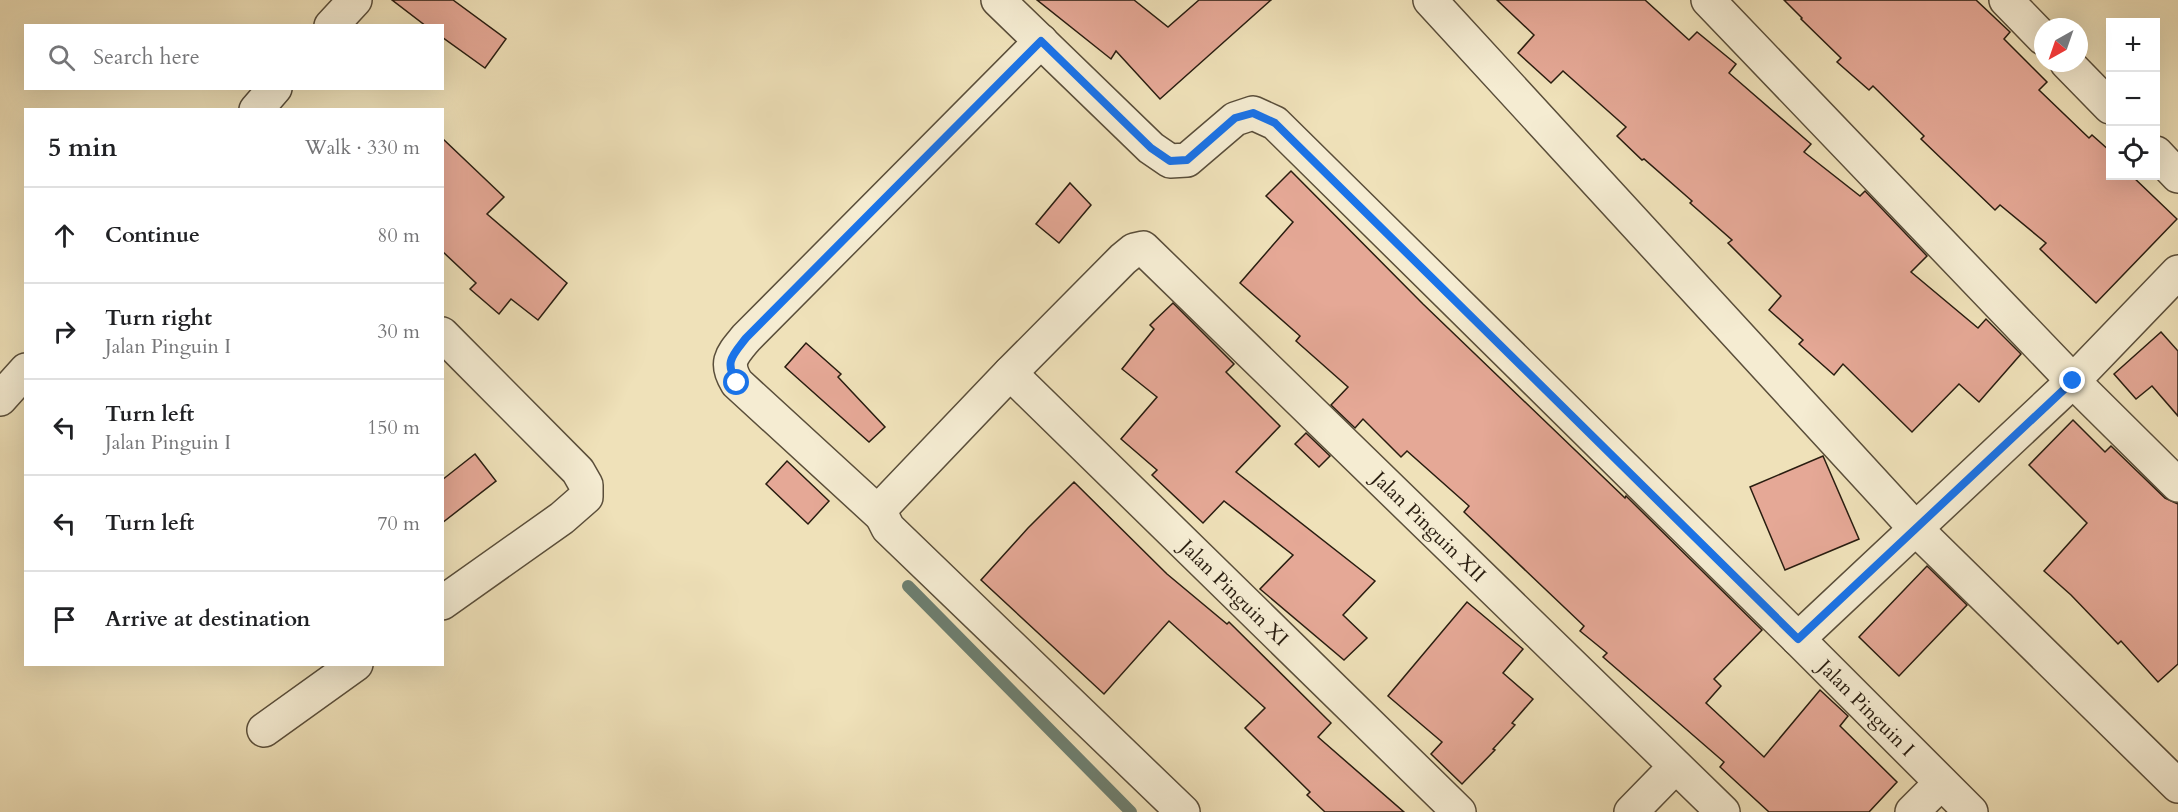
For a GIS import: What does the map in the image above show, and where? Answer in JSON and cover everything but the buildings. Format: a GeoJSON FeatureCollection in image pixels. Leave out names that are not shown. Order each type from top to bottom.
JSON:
{"type":"FeatureCollection","features":[{"type":"Feature","properties":{"kind":"street","name":"Jalan Pinguin I"},"geometry":{"type":"LineString","coordinates":[[998,0],[1151,148],[1170,161],[1187,160],[1235,118],[1253,113],[1275,123],[1971,812]]}},
{"type":"Feature","properties":{"kind":"street"},"geometry":{"type":"LineString","coordinates":[[1430,0],[1916,530],[2178,786]]}},
{"type":"Feature","properties":{"kind":"street"},"geometry":{"type":"LineString","coordinates":[[1708,0],[2073,381],[2178,485]]}},
{"type":"Feature","properties":{"kind":"street"},"geometry":{"type":"LineString","coordinates":[[2006,0],[2034,29]]}},
{"type":"Feature","properties":{"kind":"street"},"geometry":{"type":"LineString","coordinates":[[1041,41],[746,338],[730,358],[730,372],[737,383],[882,516],[888,528],[1183,812]]}},
{"type":"Feature","properties":{"kind":"street"},"geometry":{"type":"LineString","coordinates":[[2076,72],[2106,103]]}},
{"type":"Feature","properties":{"kind":"street"},"geometry":{"type":"LineString","coordinates":[[258,108],[273,90]]}},
{"type":"Feature","properties":{"kind":"street"},"geometry":{"type":"LineString","coordinates":[[2160,157],[2178,176]]}},
{"type":"Feature","properties":{"kind":"street","name":"Jalan Pinguin XII"},"geometry":{"type":"LineString","coordinates":[[1010,373],[1134,250],[1143,248],[1723,812]]}},
{"type":"Feature","properties":{"kind":"street"},"geometry":{"type":"LineString","coordinates":[[1798,639],[2073,381],[2178,272]]}},
{"type":"Feature","properties":{"kind":"street"},"geometry":{"type":"LineString","coordinates":[[444,336],[578,471],[586,485],[586,497],[562,518],[444,602]]}},
{"type":"Feature","properties":{"kind":"street"},"geometry":{"type":"LineString","coordinates":[[0,399],[24,372]]}},
{"type":"Feature","properties":{"kind":"street"},"geometry":{"type":"LineString","coordinates":[[882,516],[884,505],[1010,373]]}},
{"type":"Feature","properties":{"kind":"street","name":"Jalan Pinguin XI"},"geometry":{"type":"LineString","coordinates":[[1010,373],[1459,812]]}},
{"type":"Feature","properties":{"kind":"street"},"geometry":{"type":"LineString","coordinates":[[264,730],[353,666]]}},
{"type":"Feature","properties":{"kind":"street"},"geometry":{"type":"LineString","coordinates":[[1631,812],[1676,766]]}},
{"type":"Feature","properties":{"kind":"street"},"geometry":{"type":"LineString","coordinates":[[1912,812],[1941,783]]}},
{"type":"Feature","properties":{"kind":"waterway"},"geometry":{"type":"LineString","coordinates":[[908,586],[1131,812]]}},
{"type":"Feature","properties":{"kind":"route"},"geometry":{"type":"LineString","coordinates":[[737,383],[730,372],[730,358],[746,338],[1041,41],[1151,148],[1170,161],[1187,160],[1235,118],[1253,113],[1275,123],[1798,639],[2073,381]]}}]}
